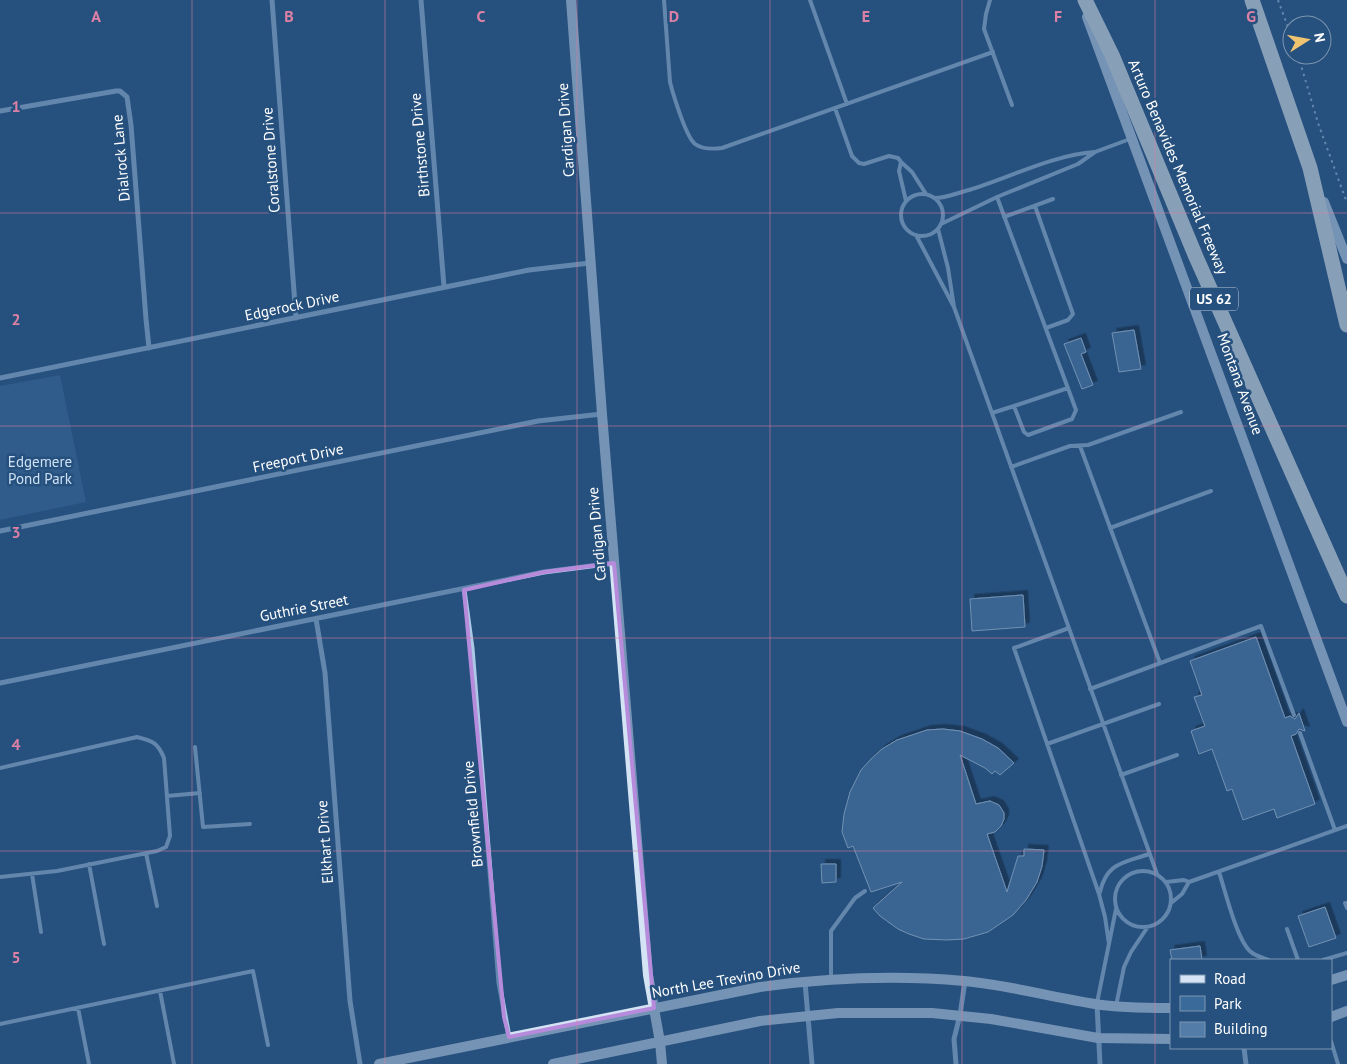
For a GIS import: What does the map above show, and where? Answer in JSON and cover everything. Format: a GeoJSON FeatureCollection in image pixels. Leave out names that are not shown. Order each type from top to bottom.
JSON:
{"type":"FeatureCollection","features":[{"type":"Feature","properties":{"kind":"highway","name":"Arturo Benavides Memorial Freeway"},"geometry":{"type":"LineString","coordinates":[[1085,0],[1112,54],[1196,257],[1347,596]]}},
{"type":"Feature","properties":{"kind":"highway"},"geometry":{"type":"LineString","coordinates":[[1252,0],[1310,168],[1347,325]]}},
{"type":"Feature","properties":{"kind":"main road","name":"Cardigan Drive"},"geometry":{"type":"LineString","coordinates":[[571,0],[590,263],[648,975],[662,1064]]}},
{"type":"Feature","properties":{"kind":"main road","name":"Montana Avenue"},"geometry":{"type":"LineString","coordinates":[[1080,0],[1347,722]]}},
{"type":"Feature","properties":{"kind":"main road"},"geometry":{"type":"LineString","coordinates":[[1310,168],[1347,259]]}},
{"type":"Feature","properties":{"kind":"main road"},"geometry":{"type":"LineString","coordinates":[[1332,980],[1347,975]]}},
{"type":"Feature","properties":{"kind":"main road","name":"North Lee Trevino Drive"},"geometry":{"type":"LineString","coordinates":[[379,1064],[760,987],[805,981],[905,978],[965,981],[1097,1004],[1170,1008]]}},
{"type":"Feature","properties":{"kind":"main road"},"geometry":{"type":"LineString","coordinates":[[1332,1017],[1347,1011]]}},
{"type":"Feature","properties":{"kind":"main road"},"geometry":{"type":"LineString","coordinates":[[554,1064],[760,1021],[838,1013],[896,1012],[960,1015],[1098,1038],[1170,1039]]}},
{"type":"Feature","properties":{"kind":"street","name":"Coralstone Drive"},"geometry":{"type":"LineString","coordinates":[[272,0],[296,318]]}},
{"type":"Feature","properties":{"kind":"street","name":"Birthstone Drive"},"geometry":{"type":"LineString","coordinates":[[421,0],[444,288]]}},
{"type":"Feature","properties":{"kind":"street","name":"Dialrock Lane"},"geometry":{"type":"LineString","coordinates":[[0,112],[116,91],[120,91],[127,96],[149,348]]}},
{"type":"Feature","properties":{"kind":"street","name":"Edgerock Drive"},"geometry":{"type":"LineString","coordinates":[[0,378],[529,270],[590,263]]}},
{"type":"Feature","properties":{"kind":"street","name":"Freeport Drive"},"geometry":{"type":"LineString","coordinates":[[0,531],[538,421],[602,414]]}},
{"type":"Feature","properties":{"kind":"street","name":"Guthrie Street"},"geometry":{"type":"LineString","coordinates":[[0,683],[464,590],[544,572],[614,563]]}},
{"type":"Feature","properties":{"kind":"street","name":"Brownfield Drive"},"geometry":{"type":"LineString","coordinates":[[464,590],[472,648],[499,982],[509,1037]]}},
{"type":"Feature","properties":{"kind":"street","name":"Elkhart Drive"},"geometry":{"type":"LineString","coordinates":[[316,619],[325,673],[350,1001],[360,1064]]}},
{"type":"Feature","properties":{"kind":"street"},"geometry":{"type":"LineString","coordinates":[[805,981],[812,1064]]}},
{"type":"Feature","properties":{"kind":"street"},"geometry":{"type":"LineString","coordinates":[[956,1064],[954,1039],[965,981]]}},
{"type":"Feature","properties":{"kind":"street"},"geometry":{"type":"LineString","coordinates":[[1097,1004],[1100,1064]]}},
{"type":"Feature","properties":{"kind":"street"},"geometry":{"type":"LineString","coordinates":[[1244,1049],[1246,1064]]}},
{"type":"Feature","properties":{"kind":"lane"},"geometry":{"type":"LineString","coordinates":[[664,0],[670,82],[689,136],[695,144],[712,149],[722,148],[993,52]]}},
{"type":"Feature","properties":{"kind":"lane"},"geometry":{"type":"LineString","coordinates":[[810,0],[847,104]]}},
{"type":"Feature","properties":{"kind":"lane"},"geometry":{"type":"LineString","coordinates":[[990,0],[984,29],[1012,105]]}},
{"type":"Feature","properties":{"kind":"lane"},"geometry":{"type":"LineString","coordinates":[[835,108],[852,156],[855,159],[864,164],[889,156],[898,158],[912,172],[926,194]]}},
{"type":"Feature","properties":{"kind":"lane"},"geometry":{"type":"LineString","coordinates":[[941,224],[997,197],[1078,164],[1095,152],[1132,138]]}},
{"type":"Feature","properties":{"kind":"lane"},"geometry":{"type":"LineString","coordinates":[[906,201],[919,194],[943,198],[1076,154],[1095,152]]}},
{"type":"Feature","properties":{"kind":"lane"},"geometry":{"type":"LineString","coordinates":[[901,162],[898,171],[906,201],[901,214],[902,222],[905,228],[916,235],[954,307],[1157,874]]}},
{"type":"Feature","properties":{"kind":"lane"},"geometry":{"type":"LineString","coordinates":[[997,197],[1076,410],[1072,419],[1028,435],[1024,432],[1014,406]]}},
{"type":"Feature","properties":{"kind":"lane"},"geometry":{"type":"LineString","coordinates":[[916,235],[929,235],[938,230],[943,214],[942,208],[935,198]]}},
{"type":"Feature","properties":{"kind":"lane"},"geometry":{"type":"LineString","coordinates":[[1004,217],[1053,199]]}},
{"type":"Feature","properties":{"kind":"lane"},"geometry":{"type":"LineString","coordinates":[[1035,206],[1073,314],[1068,320],[1046,328]]}},
{"type":"Feature","properties":{"kind":"lane"},"geometry":{"type":"LineString","coordinates":[[938,230],[948,268],[954,307]]}},
{"type":"Feature","properties":{"kind":"lane"},"geometry":{"type":"LineString","coordinates":[[992,413],[1068,388]]}},
{"type":"Feature","properties":{"kind":"lane"},"geometry":{"type":"LineString","coordinates":[[1011,467],[1070,446],[1088,445],[1181,412]]}},
{"type":"Feature","properties":{"kind":"lane"},"geometry":{"type":"LineString","coordinates":[[1080,446],[1160,663]]}},
{"type":"Feature","properties":{"kind":"lane"},"geometry":{"type":"LineString","coordinates":[[1110,528],[1210,491]]}},
{"type":"Feature","properties":{"kind":"lane"},"geometry":{"type":"LineString","coordinates":[[1090,689],[1261,626],[1294,715]]}},
{"type":"Feature","properties":{"kind":"lane"},"geometry":{"type":"LineString","coordinates":[[1069,628],[1014,648],[1099,894],[1109,944]]}},
{"type":"Feature","properties":{"kind":"lane"},"geometry":{"type":"LineString","coordinates":[[1047,744],[1159,704]]}},
{"type":"Feature","properties":{"kind":"lane"},"geometry":{"type":"LineString","coordinates":[[1300,733],[1335,830]]}},
{"type":"Feature","properties":{"kind":"lane"},"geometry":{"type":"LineString","coordinates":[[0,768],[137,737],[149,740],[159,746],[164,758],[170,836],[166,847],[157,851],[32,874],[0,877]]}},
{"type":"Feature","properties":{"kind":"lane"},"geometry":{"type":"LineString","coordinates":[[195,747],[203,828],[250,824]]}},
{"type":"Feature","properties":{"kind":"lane"},"geometry":{"type":"LineString","coordinates":[[1121,775],[1177,755]]}},
{"type":"Feature","properties":{"kind":"lane"},"geometry":{"type":"LineString","coordinates":[[167,796],[200,793]]}},
{"type":"Feature","properties":{"kind":"lane"},"geometry":{"type":"LineString","coordinates":[[1166,882],[1184,880],[1189,882],[1347,826]]}},
{"type":"Feature","properties":{"kind":"lane"},"geometry":{"type":"LineString","coordinates":[[146,853],[157,906]]}},
{"type":"Feature","properties":{"kind":"lane"},"geometry":{"type":"LineString","coordinates":[[1099,894],[1109,870],[1149,854]]}},
{"type":"Feature","properties":{"kind":"lane"},"geometry":{"type":"LineString","coordinates":[[88,864],[104,944]]}},
{"type":"Feature","properties":{"kind":"lane"},"geometry":{"type":"LineString","coordinates":[[1145,870],[1157,874],[1166,882],[1171,894],[1171,903],[1169,912],[1163,920],[1147,928],[1128,924],[1121,918],[1114,900],[1120,882],[1127,875],[1145,870]]}},
{"type":"Feature","properties":{"kind":"lane"},"geometry":{"type":"LineString","coordinates":[[1219,872],[1231,911],[1244,943],[1251,953],[1266,959]]}},
{"type":"Feature","properties":{"kind":"lane"},"geometry":{"type":"LineString","coordinates":[[32,874],[41,932]]}},
{"type":"Feature","properties":{"kind":"lane"},"geometry":{"type":"LineString","coordinates":[[1171,903],[1182,894],[1189,882]]}},
{"type":"Feature","properties":{"kind":"lane"},"geometry":{"type":"LineString","coordinates":[[831,980],[831,931],[855,898],[865,891]]}},
{"type":"Feature","properties":{"kind":"lane"},"geometry":{"type":"LineString","coordinates":[[1347,903],[1345,903],[1347,908]]}},
{"type":"Feature","properties":{"kind":"lane"},"geometry":{"type":"LineString","coordinates":[[1097,1004],[1116,909]]}},
{"type":"Feature","properties":{"kind":"lane"},"geometry":{"type":"LineString","coordinates":[[1116,1006],[1124,967],[1131,952],[1147,928]]}},
{"type":"Feature","properties":{"kind":"lane"},"geometry":{"type":"LineString","coordinates":[[1287,929],[1298,959]]}},
{"type":"Feature","properties":{"kind":"lane"},"geometry":{"type":"LineString","coordinates":[[1326,959],[1347,953]]}},
{"type":"Feature","properties":{"kind":"lane"},"geometry":{"type":"LineString","coordinates":[[0,1024],[253,972],[268,1045]]}},
{"type":"Feature","properties":{"kind":"lane"},"geometry":{"type":"LineString","coordinates":[[160,991],[174,1064]]}},
{"type":"Feature","properties":{"kind":"lane"},"geometry":{"type":"LineString","coordinates":[[78,1008],[89,1064]]}},
{"type":"Feature","properties":{"kind":"lane"},"geometry":{"type":"LineString","coordinates":[[1332,1044],[1338,1064]]}},
{"type":"Feature","properties":{"kind":"path"},"geometry":{"type":"LineString","coordinates":[[1278,0],[1284,15]]}},
{"type":"Feature","properties":{"kind":"path"},"geometry":{"type":"LineString","coordinates":[[1301,65],[1318,123],[1347,203]]}},
{"type":"Feature","properties":{"kind":"highlighted area"},"geometry":{"type":"Polygon","coordinates":[[[614,563],[654,1008],[509,1037],[504,1017],[464,590],[544,572],[614,563]]]}},
{"type":"Feature","properties":{"kind":"green space","name":"Edgemere Pond Park"},"geometry":{"type":"Polygon","coordinates":[[[60,375],[86,502],[0,520],[0,386],[60,375]]]}},
{"type":"Feature","properties":{"kind":"building"},"geometry":{"type":"Polygon","coordinates":[[[1134,330],[1141,369],[1119,372],[1112,333],[1134,330]]]}},
{"type":"Feature","properties":{"kind":"building"},"geometry":{"type":"Polygon","coordinates":[[[1081,338],[1086,352],[1081,354],[1093,385],[1082,389],[1064,344],[1081,338]]]}},
{"type":"Feature","properties":{"kind":"building"},"geometry":{"type":"Polygon","coordinates":[[[1023,595],[1025,627],[972,631],[970,599],[1023,595]]]}},
{"type":"Feature","properties":{"kind":"building"},"geometry":{"type":"Polygon","coordinates":[[[1256,637],[1285,718],[1290,716],[1295,719],[1299,713],[1305,731],[1299,729],[1296,734],[1291,736],[1315,804],[1277,818],[1274,809],[1243,820],[1232,789],[1227,791],[1212,749],[1199,754],[1191,731],[1205,726],[1194,697],[1202,695],[1190,661],[1256,637]]]}},
{"type":"Feature","properties":{"kind":"building"},"geometry":{"type":"Polygon","coordinates":[[[927,730],[960,731],[982,739],[998,748],[1014,763],[1000,775],[995,771],[992,774],[985,768],[960,755],[976,804],[990,801],[999,805],[1004,813],[1001,826],[995,832],[987,834],[1007,892],[1018,856],[1024,856],[1024,849],[1044,850],[1037,882],[1026,900],[1013,915],[988,932],[964,939],[924,939],[898,929],[880,916],[873,908],[902,882],[871,892],[853,846],[848,848],[842,832],[844,814],[850,792],[861,770],[872,758],[897,740],[927,730]]]}},
{"type":"Feature","properties":{"kind":"building"},"geometry":{"type":"Polygon","coordinates":[[[821,864],[836,864],[836,882],[822,883],[821,864]]]}},
{"type":"Feature","properties":{"kind":"building"},"geometry":{"type":"Polygon","coordinates":[[[1325,907],[1336,938],[1309,947],[1298,916],[1325,907]]]}},
{"type":"Feature","properties":{"kind":"building"},"geometry":{"type":"Polygon","coordinates":[[[1200,946],[1202,959],[1172,959],[1170,950],[1200,946]]]}}]}
